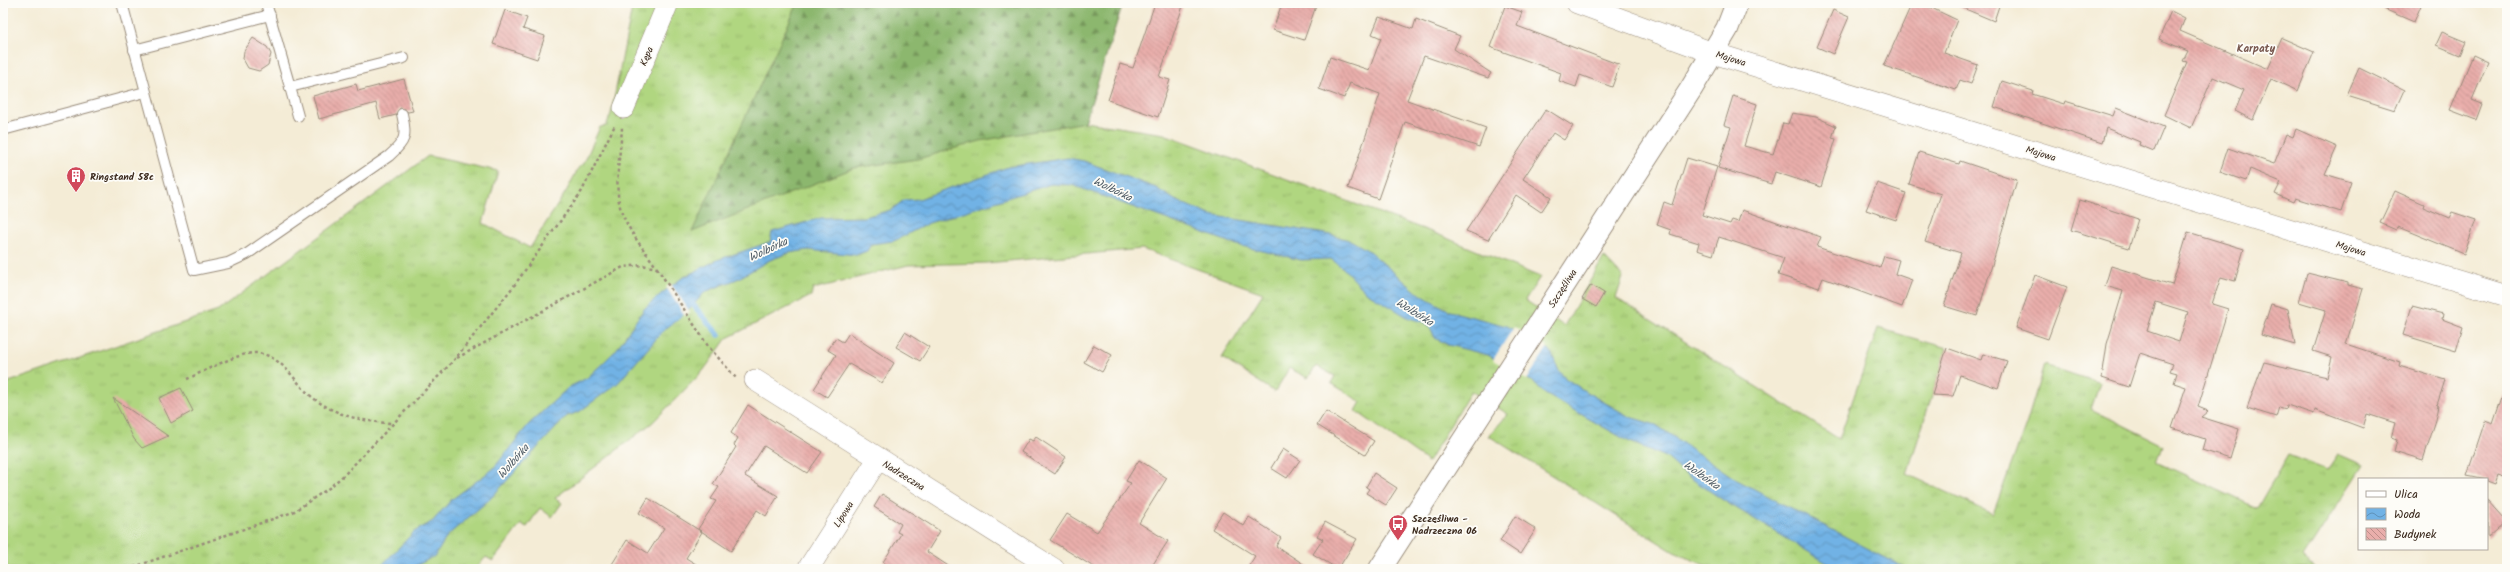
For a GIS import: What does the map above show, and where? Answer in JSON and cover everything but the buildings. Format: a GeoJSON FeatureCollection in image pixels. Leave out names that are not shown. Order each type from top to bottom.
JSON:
{"type":"FeatureCollection","features":[{"type":"Feature","properties":{"kind":"street","name":"Kępa"},"geometry":{"type":"LineString","coordinates":[[624,108],[668,3]]}},
{"type":"Feature","properties":{"kind":"street","name":"Majowa"},"geometry":{"type":"LineString","coordinates":[[1577,3],[1713,53],[2507,296]]}},
{"type":"Feature","properties":{"kind":"street","name":"Szczęśliwa"},"geometry":{"type":"LineString","coordinates":[[1380,569],[1488,405],[1713,53],[1727,29],[1737,3]]}},
{"type":"Feature","properties":{"kind":"street","name":"Nadrzeczna"},"geometry":{"type":"LineString","coordinates":[[747,380],[878,459],[1054,569]]}},
{"type":"Feature","properties":{"kind":"street","name":"Lipowa"},"geometry":{"type":"LineString","coordinates":[[808,569],[878,459]]}},
{"type":"Feature","properties":{"kind":"lane"},"geometry":{"type":"LineString","coordinates":[[122,3],[194,270],[228,263],[248,254],[389,156],[402,145],[405,136],[402,114]]}},
{"type":"Feature","properties":{"kind":"lane"},"geometry":{"type":"LineString","coordinates":[[266,3],[298,116]]}},
{"type":"Feature","properties":{"kind":"lane"},"geometry":{"type":"LineString","coordinates":[[134,50],[270,15]]}},
{"type":"Feature","properties":{"kind":"lane"},"geometry":{"type":"LineString","coordinates":[[290,87],[404,58]]}},
{"type":"Feature","properties":{"kind":"lane"},"geometry":{"type":"LineString","coordinates":[[3,130],[145,92]]}},
{"type":"Feature","properties":{"kind":"path"},"geometry":{"type":"LineString","coordinates":[[624,108],[618,184],[621,210],[638,242],[657,268],[708,346],[747,380]]}},
{"type":"Feature","properties":{"kind":"path"},"geometry":{"type":"LineString","coordinates":[[128,569],[293,512],[329,488],[345,474],[392,423],[454,360],[512,287],[582,191],[624,108]]}},
{"type":"Feature","properties":{"kind":"path"},"geometry":{"type":"LineString","coordinates":[[454,360],[623,267],[642,265],[657,268]]}},
{"type":"Feature","properties":{"kind":"path"},"geometry":{"type":"LineString","coordinates":[[187,379],[245,354],[266,355],[279,362],[312,397],[342,414],[366,422],[392,423]]}},
{"type":"Feature","properties":{"kind":"green space"},"geometry":{"type":"Polygon","coordinates":[[[633,3],[1122,3],[1085,122],[1164,134],[1437,234],[1540,277],[1525,300],[1564,326],[1604,257],[1623,277],[1616,298],[1839,439],[1878,328],[1947,348],[1907,474],[1993,514],[2027,422],[2044,365],[2100,383],[2091,409],[2163,445],[2157,462],[2257,508],[2288,455],[2327,470],[2338,454],[2363,465],[2303,558],[2315,569],[1714,569],[1674,552],[1489,436],[1508,414],[1471,391],[1428,462],[1356,411],[1361,402],[1331,383],[1335,376],[1316,366],[1308,378],[1289,368],[1275,392],[1222,358],[1263,293],[1142,249],[986,263],[908,265],[813,289],[811,296],[727,338],[703,371],[653,422],[555,498],[562,503],[552,517],[540,508],[527,527],[521,524],[493,561],[486,557],[475,569],[3,569],[3,384],[218,311],[428,156],[498,171],[483,223],[530,248],[567,190],[579,167],[584,163],[600,127],[606,126],[611,114],[633,3]]]}},
{"type":"Feature","properties":{"kind":"green space"},"geometry":{"type":"Polygon","coordinates":[[[798,3],[1123,3],[1085,122],[980,141],[918,159],[854,168],[692,232],[798,3]]]}},
{"type":"Feature","properties":{"kind":"water","name":"Wolbórka"},"geometry":{"type":"Polygon","coordinates":[[[1068,158],[1084,161],[1156,188],[1175,200],[1210,215],[1332,235],[1352,241],[1369,251],[1419,294],[1450,311],[1507,326],[1550,350],[1559,371],[1565,378],[1588,393],[1630,417],[1656,425],[1737,480],[1907,569],[1835,568],[1723,500],[1686,475],[1666,457],[1628,441],[1545,394],[1536,384],[1488,355],[1448,345],[1435,338],[1431,329],[1423,322],[1409,318],[1366,292],[1343,268],[1331,259],[1301,260],[1237,245],[1072,185],[1051,184],[929,223],[894,241],[871,244],[867,251],[856,255],[808,250],[789,253],[770,260],[737,279],[705,292],[687,312],[664,330],[618,383],[579,412],[567,416],[490,499],[448,535],[435,556],[410,569],[378,569],[414,532],[433,521],[451,500],[493,469],[529,424],[569,387],[587,378],[604,362],[616,350],[644,309],[682,278],[717,260],[770,242],[772,232],[821,218],[864,217],[891,210],[904,200],[919,199],[1008,167],[1068,158]]]}},
{"type":"Feature","properties":{"kind":"pier"},"geometry":{"type":"Polygon","coordinates":[[[671,284],[690,312],[685,316],[666,287],[671,284]]]}},
{"type":"Feature","properties":{"kind":"pier"},"geometry":{"type":"Polygon","coordinates":[[[1514,327],[1548,347],[1527,380],[1493,360],[1514,327]]]}},
{"type":"Feature","properties":{"kind":"waterway"},"geometry":{"type":"LineString","coordinates":[[689,300],[719,335]]}},
{"type":"Feature","properties":{"kind":"place","name":"Ringstand 58c"},"geometry":{"type":"Point","coordinates":[76,193]}},
{"type":"Feature","properties":{"kind":"place","name":"Szczęśliwa - Nadrzeczna 06"},"geometry":{"type":"Point","coordinates":[1398,541]}},
{"type":"Feature","properties":{"kind":"district","name":"Karpaty"},"geometry":{"type":"Point","coordinates":[2256,48]}}]}
